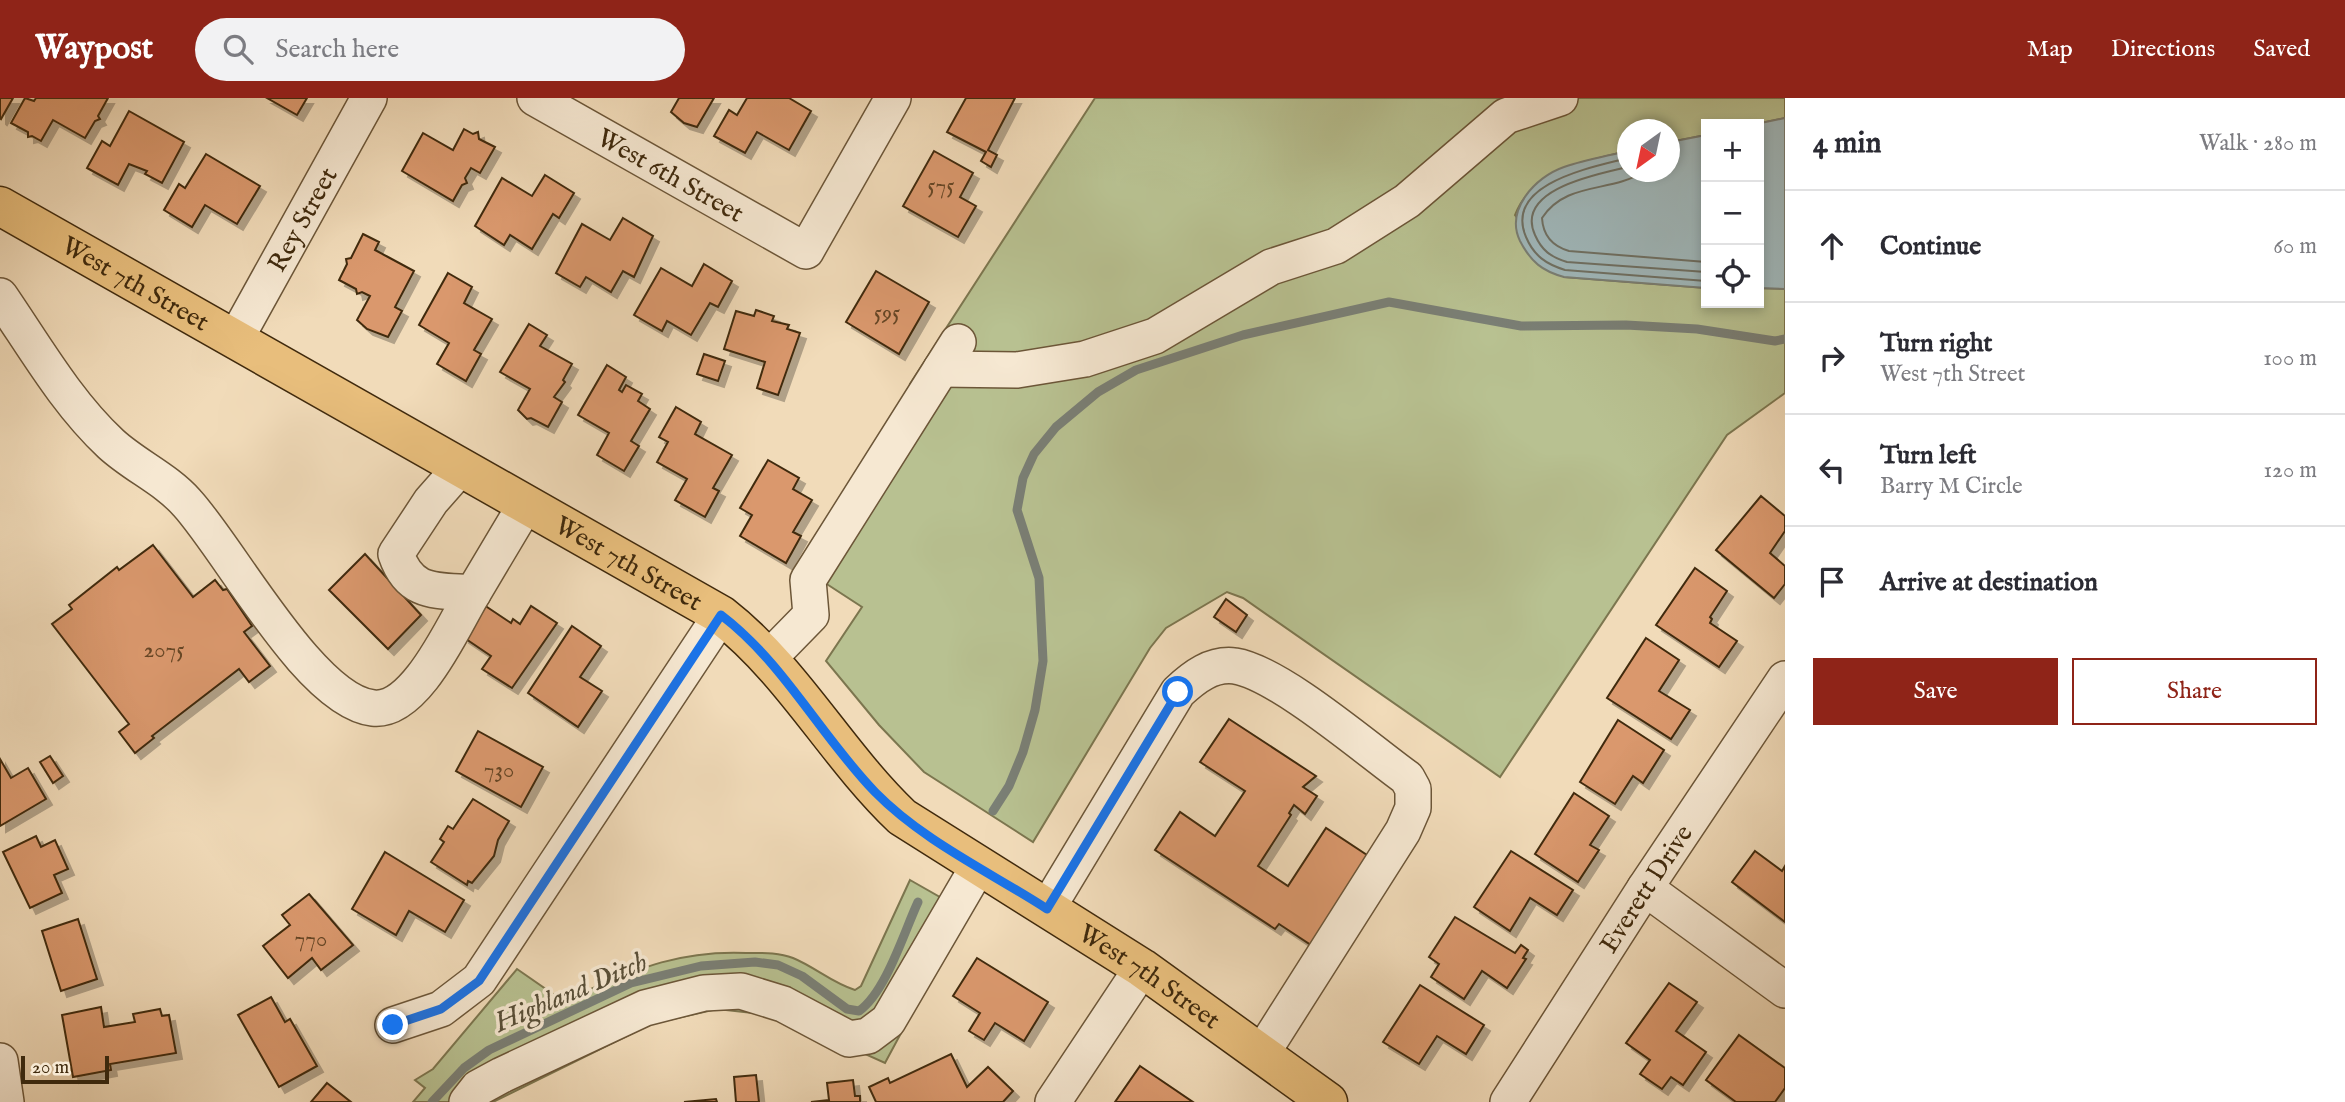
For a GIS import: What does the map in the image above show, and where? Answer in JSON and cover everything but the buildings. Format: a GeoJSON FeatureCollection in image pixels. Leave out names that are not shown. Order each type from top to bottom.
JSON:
{"type":"FeatureCollection","features":[{"type":"Feature","properties":{"kind":"main road","name":"West 7th Street"},"geometry":{"type":"LineString","coordinates":[[0,206],[721,615],[769,658],[874,790],[902,817],[1142,968],[1328,1102]]}},
{"type":"Feature","properties":{"kind":"street","name":"Rey Street"},"geometry":{"type":"LineString","coordinates":[[235,340],[369,98]]}},
{"type":"Feature","properties":{"kind":"street","name":"West 6th Street"},"geometry":{"type":"LineString","coordinates":[[535,98],[806,251],[893,98]]}},
{"type":"Feature","properties":{"kind":"street"},"geometry":{"type":"LineString","coordinates":[[769,658],[811,615],[808,580],[949,356],[1031,368],[1085,359],[1155,336],[1271,267],[1336,246],[1407,201],[1506,116],[1560,98]]}},
{"type":"Feature","properties":{"kind":"street"},"geometry":{"type":"LineString","coordinates":[[0,296],[78,412],[114,447],[187,502],[308,666],[346,699],[374,709],[400,702],[422,679],[526,504]]}},
{"type":"Feature","properties":{"kind":"street"},"geometry":{"type":"LineString","coordinates":[[461,467],[424,510],[396,554],[402,571],[413,583],[425,589],[473,593]]}},
{"type":"Feature","properties":{"kind":"street"},"geometry":{"type":"LineString","coordinates":[[393,1025],[441,1009],[479,981],[721,615]]}},
{"type":"Feature","properties":{"kind":"street"},"geometry":{"type":"LineString","coordinates":[[1047,909],[1178,692],[1195,677],[1210,668],[1233,666],[1256,672],[1297,698],[1407,778],[1413,789],[1413,808],[1379,873],[1262,1054]]}},
{"type":"Feature","properties":{"kind":"street","name":"Everett Drive"},"geometry":{"type":"LineString","coordinates":[[1508,1102],[1645,888],[1785,679]]}},
{"type":"Feature","properties":{"kind":"street"},"geometry":{"type":"LineString","coordinates":[[467,1102],[478,1088],[502,1075],[645,1008],[704,993],[741,991],[783,1004],[849,1039],[868,1036],[888,1021],[979,865]]}},
{"type":"Feature","properties":{"kind":"street"},"geometry":{"type":"LineString","coordinates":[[1645,888],[1785,990]]}},
{"type":"Feature","properties":{"kind":"street"},"geometry":{"type":"LineString","coordinates":[[1053,1102],[1142,968]]}},
{"type":"Feature","properties":{"kind":"street"},"geometry":{"type":"LineString","coordinates":[[0,1061],[6,1102]]}},
{"type":"Feature","properties":{"kind":"green space"},"geometry":{"type":"Polygon","coordinates":[[[1095,98],[1785,98],[1785,118],[1764,122],[1764,119],[1701,119],[1701,136],[1680,140],[1680,119],[1617,119],[1617,154],[1578,164],[1547,177],[1534,187],[1515,215],[1564,277],[1701,288],[1701,308],[1764,308],[1764,288],[1785,289],[1785,393],[1727,435],[1500,777],[1243,598],[1227,592],[1166,628],[1150,648],[1033,842],[924,772],[879,725],[826,661],[862,607],[816,577],[931,398],[910,384],[1095,98]]]}},
{"type":"Feature","properties":{"kind":"green space"},"geometry":{"type":"Polygon","coordinates":[[[910,880],[966,912],[885,1063],[781,1016],[717,1009],[651,1024],[493,1102],[413,1102],[425,1088],[415,1080],[433,1069],[517,969],[556,996],[567,999],[633,972],[675,959],[720,953],[770,953],[793,958],[855,990],[861,986],[910,880]]]}},
{"type":"Feature","properties":{"kind":"water"},"geometry":{"type":"Polygon","coordinates":[[[1785,118],[1785,289],[1764,288],[1764,122],[1785,118]]]}},
{"type":"Feature","properties":{"kind":"water"},"geometry":{"type":"Polygon","coordinates":[[[1701,136],[1701,288],[1564,277],[1549,272],[1533,260],[1520,241],[1516,218],[1526,196],[1543,178],[1564,167],[1617,153],[1617,182],[1680,182],[1680,140],[1701,136]]]}},
{"type":"Feature","properties":{"kind":"waterway"},"geometry":{"type":"LineString","coordinates":[[993,811],[1009,786],[1023,752],[1035,710],[1043,661],[1039,578],[1017,510],[1023,478],[1034,454],[1056,427],[1098,392],[1136,370],[1243,335],[1389,302],[1521,326],[1626,325],[1697,329],[1775,341],[1785,339]]}},
{"type":"Feature","properties":{"kind":"waterway","name":"Highland Ditch"},"geometry":{"type":"LineString","coordinates":[[432,1102],[464,1068],[489,1050],[631,983],[701,966],[755,962],[778,965],[802,976],[847,1009],[859,1011],[869,1002],[886,976],[918,902]]}},
{"type":"Feature","properties":{"kind":"route"},"geometry":{"type":"LineString","coordinates":[[393,1025],[441,1009],[479,981],[721,615],[769,658],[874,790],[902,817],[1047,909],[1178,692]]}}]}
